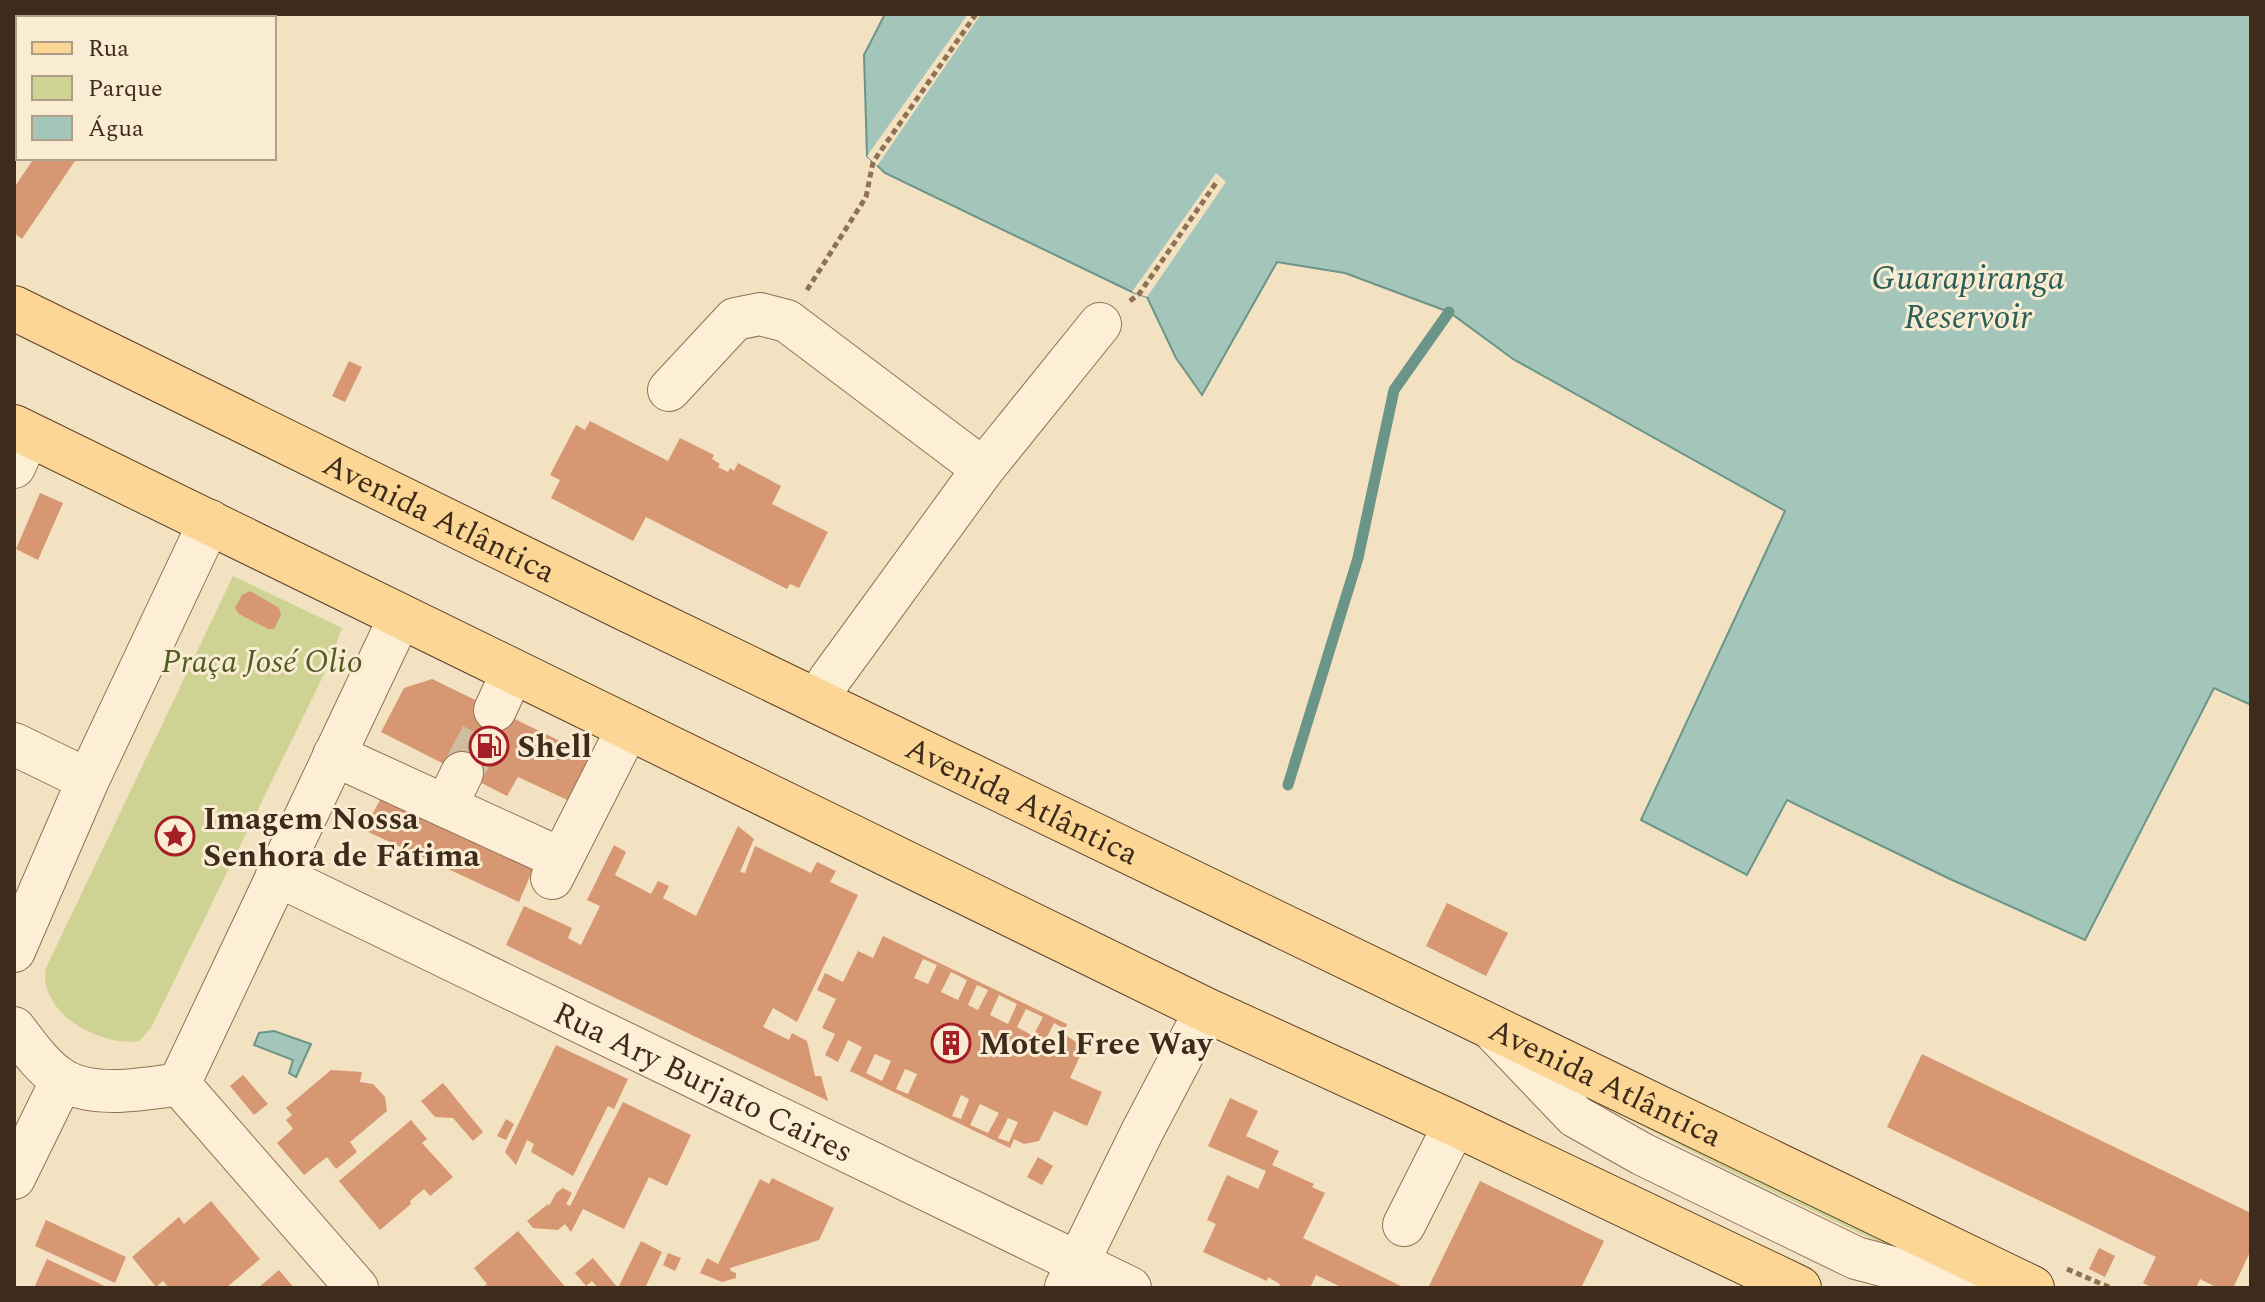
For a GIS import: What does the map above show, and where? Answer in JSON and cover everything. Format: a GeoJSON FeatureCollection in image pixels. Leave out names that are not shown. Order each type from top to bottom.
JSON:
{"type":"FeatureCollection","features":[{"type":"Feature","properties":{"kind":"main road","name":"Avenida Atlântica"},"geometry":{"type":"LineString","coordinates":[[14,308],[817,701],[1486,1023],[1995,1278]]}},
{"type":"Feature","properties":{"kind":"main road"},"geometry":{"type":"LineString","coordinates":[[19,442],[210,521],[400,617],[504,691],[628,728],[1206,1010],[1455,1124],[1799,1288]]}},
{"type":"Feature","properties":{"kind":"street"},"geometry":{"type":"LineString","coordinates":[[669,390],[735,319],[760,314],[787,321],[983,469]]}},
{"type":"Feature","properties":{"kind":"street"},"geometry":{"type":"LineString","coordinates":[[817,701],[983,469],[1100,324]]}},
{"type":"Feature","properties":{"kind":"street"},"geometry":{"type":"LineString","coordinates":[[14,951],[88,780],[210,521]]}},
{"type":"Feature","properties":{"kind":"street"},"geometry":{"type":"LineString","coordinates":[[179,1084],[400,617]]}},
{"type":"Feature","properties":{"kind":"street"},"geometry":{"type":"LineString","coordinates":[[334,755],[454,790],[557,868],[628,728]]}},
{"type":"Feature","properties":{"kind":"street"},"geometry":{"type":"LineString","coordinates":[[14,744],[88,780]]}},
{"type":"Feature","properties":{"kind":"street","name":"Rua Ary Burjato Caires"},"geometry":{"type":"LineString","coordinates":[[277,875],[1071,1275],[1130,1288]]}},
{"type":"Feature","properties":{"kind":"street"},"geometry":{"type":"LineString","coordinates":[[1071,1275],[1206,1010]]}},
{"type":"Feature","properties":{"kind":"street"},"geometry":{"type":"LineString","coordinates":[[14,1028],[32,1052],[62,1080],[100,1091],[131,1091],[179,1084]]}},
{"type":"Feature","properties":{"kind":"street"},"geometry":{"type":"LineString","coordinates":[[14,1178],[62,1080]]}},
{"type":"Feature","properties":{"kind":"street"},"geometry":{"type":"LineString","coordinates":[[179,1084],[357,1288]]}},
{"type":"Feature","properties":{"kind":"street"},"geometry":{"type":"LineString","coordinates":[[1404,1225],[1455,1124]]}},
{"type":"Feature","properties":{"kind":"path"},"geometry":{"type":"LineString","coordinates":[[787,321],[866,197],[873,162],[976,14]]}},
{"type":"Feature","properties":{"kind":"path"},"geometry":{"type":"LineString","coordinates":[[1100,324],[1139,294],[1218,180]]}},
{"type":"Feature","properties":{"kind":"green space","name":"Praça José Olio"},"geometry":{"type":"Polygon","coordinates":[[[233,576],[342,628],[330,662],[151,1028],[139,1041],[107,1038],[75,1024],[61,1012],[51,999],[46,984],[46,968],[233,576]]]}},
{"type":"Feature","properties":{"kind":"green space"},"geometry":{"type":"Polygon","coordinates":[[[1569,1088],[1901,1242],[1895,1250],[1724,1168],[1569,1088]]]}},
{"type":"Feature","properties":{"kind":"water","name":"Guarapiranga Reservoir"},"geometry":{"type":"Polygon","coordinates":[[[885,14],[2251,14],[2251,705],[2214,688],[2085,940],[1787,800],[1747,875],[1641,820],[1785,511],[1513,359],[1449,312],[1345,273],[1277,262],[1202,395],[1176,358],[1147,297],[885,173],[867,156],[864,55],[885,14]]]}},
{"type":"Feature","properties":{"kind":"water"},"geometry":{"type":"Polygon","coordinates":[[[274,1031],[311,1044],[296,1077],[289,1073],[293,1060],[254,1045],[259,1033],[274,1031]]]}},
{"type":"Feature","properties":{"kind":"pier"},"geometry":{"type":"Polygon","coordinates":[[[968,14],[981,14],[877,166],[867,156],[968,14]]]}},
{"type":"Feature","properties":{"kind":"pier"},"geometry":{"type":"Polygon","coordinates":[[[1216,173],[1226,182],[1147,297],[1132,292],[1216,173]]]}},
{"type":"Feature","properties":{"kind":"building"},"geometry":{"type":"Polygon","coordinates":[[[16,28],[16,106],[14,104],[16,28]]]}},
{"type":"Feature","properties":{"kind":"building"},"geometry":{"type":"Polygon","coordinates":[[[33,160],[76,160],[22,239],[14,233],[14,188],[33,160]]]}},
{"type":"Feature","properties":{"kind":"building"},"geometry":{"type":"Polygon","coordinates":[[[349,361],[362,367],[345,402],[332,396],[349,361]]]}},
{"type":"Feature","properties":{"kind":"building"},"geometry":{"type":"Polygon","coordinates":[[[590,421],[668,461],[680,438],[714,455],[712,459],[720,464],[718,467],[728,472],[730,468],[734,471],[738,463],[781,486],[772,504],[828,532],[799,588],[790,584],[787,589],[646,517],[633,541],[551,498],[560,480],[550,475],[576,425],[585,430],[590,421]]]}},
{"type":"Feature","properties":{"kind":"building"},"geometry":{"type":"Polygon","coordinates":[[[40,493],[63,503],[38,560],[16,549],[40,493]]]}},
{"type":"Feature","properties":{"kind":"building"},"geometry":{"type":"Polygon","coordinates":[[[250,591],[279,608],[281,615],[274,629],[239,614],[235,608],[242,595],[250,591]]]}},
{"type":"Feature","properties":{"kind":"building","name":"Shell"},"geometry":{"type":"Polygon","coordinates":[[[432,679],[599,760],[578,805],[518,777],[507,796],[381,732],[404,688],[432,679]]]}},
{"type":"Feature","properties":{"kind":"building"},"geometry":{"type":"Polygon","coordinates":[[[381,798],[533,869],[519,902],[364,830],[381,798]]]}},
{"type":"Feature","properties":{"kind":"building"},"geometry":{"type":"Polygon","coordinates":[[[738,826],[754,839],[740,872],[745,873],[755,846],[811,873],[817,862],[836,871],[830,882],[858,895],[797,1022],[773,1008],[763,1027],[789,1040],[792,1033],[807,1041],[815,1076],[821,1076],[828,1101],[506,945],[524,906],[572,928],[568,938],[581,945],[600,906],[587,900],[614,845],[626,852],[615,875],[651,894],[658,881],[669,886],[663,898],[696,916],[738,826]]]}},
{"type":"Feature","properties":{"kind":"building"},"geometry":{"type":"Polygon","coordinates":[[[1447,903],[1508,933],[1486,976],[1426,946],[1447,903]]]}},
{"type":"Feature","properties":{"kind":"building","name":"Motel Free Way"},"geometry":{"type":"Polygon","coordinates":[[[883,936],[1067,1024],[1065,1029],[1054,1023],[1045,1041],[1054,1046],[1061,1032],[1079,1044],[1080,1056],[1070,1078],[1102,1092],[1087,1126],[1054,1111],[1039,1141],[1024,1144],[1014,1139],[1010,1148],[850,1071],[862,1047],[848,1040],[838,1062],[825,1055],[835,1034],[822,1028],[836,999],[817,990],[825,973],[843,982],[858,951],[873,958],[883,936]],[[923,959],[914,978],[928,984],[937,965],[923,959]],[[951,972],[941,992],[958,1000],[967,980],[951,972]],[[977,985],[968,1005],[978,1010],[988,990],[977,985]],[[999,995],[990,1015],[1008,1024],[1017,1004],[999,995]],[[1026,1009],[1017,1027],[1033,1036],[1043,1017],[1026,1009]],[[875,1054],[866,1073],[882,1081],[891,1061],[875,1054]],[[905,1069],[896,1089],[908,1094],[917,1074],[905,1069]],[[961,1095],[952,1116],[961,1119],[969,1099],[961,1095]],[[980,1104],[970,1125],[988,1133],[999,1113],[980,1104]],[[1008,1118],[998,1138],[1009,1142],[1018,1122],[1008,1118]]]}},
{"type":"Feature","properties":{"kind":"building"},"geometry":{"type":"Polygon","coordinates":[[[556,1045],[628,1079],[614,1109],[608,1106],[573,1176],[531,1152],[534,1144],[527,1140],[516,1165],[505,1152],[556,1045]]]}},
{"type":"Feature","properties":{"kind":"building"},"geometry":{"type":"Polygon","coordinates":[[[1922,1054],[2251,1213],[2251,1250],[2233,1288],[2218,1288],[2200,1279],[2196,1288],[2153,1288],[2143,1283],[2156,1257],[1887,1127],[1922,1054]]]}},
{"type":"Feature","properties":{"kind":"building"},"geometry":{"type":"Polygon","coordinates":[[[331,1070],[362,1072],[360,1082],[373,1084],[385,1097],[387,1111],[350,1142],[357,1152],[336,1169],[327,1157],[304,1175],[277,1143],[293,1129],[286,1120],[292,1115],[286,1108],[331,1070]]]}},
{"type":"Feature","properties":{"kind":"building"},"geometry":{"type":"Polygon","coordinates":[[[243,1075],[268,1104],[254,1115],[230,1086],[243,1075]]]}},
{"type":"Feature","properties":{"kind":"building"},"geometry":{"type":"Polygon","coordinates":[[[443,1083],[483,1132],[473,1141],[453,1118],[435,1117],[421,1101],[443,1083]]]}},
{"type":"Feature","properties":{"kind":"building"},"geometry":{"type":"Polygon","coordinates":[[[1230,1098],[1258,1111],[1246,1136],[1279,1151],[1272,1165],[1314,1184],[1312,1187],[1325,1193],[1303,1238],[1405,1288],[1343,1288],[1316,1275],[1310,1288],[1278,1288],[1280,1284],[1268,1277],[1267,1281],[1203,1252],[1216,1224],[1207,1220],[1227,1175],[1258,1189],[1266,1171],[1208,1146],[1230,1098]]]}},
{"type":"Feature","properties":{"kind":"building"},"geometry":{"type":"Polygon","coordinates":[[[623,1102],[691,1135],[667,1186],[649,1177],[624,1229],[583,1209],[571,1232],[565,1224],[558,1230],[533,1228],[527,1221],[549,1206],[556,1193],[563,1188],[572,1193],[566,1204],[570,1206],[623,1102]]]}},
{"type":"Feature","properties":{"kind":"building"},"geometry":{"type":"Polygon","coordinates":[[[506,1119],[514,1124],[506,1140],[497,1136],[506,1119]]]}},
{"type":"Feature","properties":{"kind":"building"},"geometry":{"type":"Polygon","coordinates":[[[411,1120],[427,1139],[422,1143],[453,1177],[430,1196],[424,1189],[380,1230],[339,1181],[411,1120]]]}},
{"type":"Feature","properties":{"kind":"building"},"geometry":{"type":"Polygon","coordinates":[[[1038,1157],[1053,1166],[1042,1185],[1027,1177],[1038,1157]]]}},
{"type":"Feature","properties":{"kind":"building"},"geometry":{"type":"Polygon","coordinates":[[[772,1178],[834,1208],[819,1240],[730,1268],[736,1273],[736,1278],[722,1282],[700,1273],[707,1258],[718,1264],[760,1179],[769,1184],[772,1178]]]}},
{"type":"Feature","properties":{"kind":"building"},"geometry":{"type":"Polygon","coordinates":[[[1480,1181],[1604,1241],[1581,1288],[1428,1288],[1480,1181]]]}},
{"type":"Feature","properties":{"kind":"building"},"geometry":{"type":"Polygon","coordinates":[[[211,1201],[260,1259],[226,1288],[169,1288],[163,1281],[156,1287],[132,1257],[179,1217],[184,1224],[211,1201]]]}},
{"type":"Feature","properties":{"kind":"building"},"geometry":{"type":"Polygon","coordinates":[[[46,1220],[126,1257],[115,1283],[35,1246],[46,1220]]]}},
{"type":"Feature","properties":{"kind":"building"},"geometry":{"type":"Polygon","coordinates":[[[518,1231],[566,1288],[482,1288],[487,1284],[474,1268],[518,1231]]]}},
{"type":"Feature","properties":{"kind":"building"},"geometry":{"type":"Polygon","coordinates":[[[641,1241],[662,1252],[645,1288],[618,1288],[641,1241]]]}},
{"type":"Feature","properties":{"kind":"building"},"geometry":{"type":"Polygon","coordinates":[[[2099,1248],[2115,1256],[2105,1277],[2089,1269],[2099,1248]]]}},
{"type":"Feature","properties":{"kind":"building"},"geometry":{"type":"Polygon","coordinates":[[[668,1253],[681,1258],[675,1271],[663,1265],[668,1253]]]}},
{"type":"Feature","properties":{"kind":"building"},"geometry":{"type":"Polygon","coordinates":[[[593,1258],[618,1288],[598,1288],[592,1281],[586,1286],[575,1273],[593,1258]]]}},
{"type":"Feature","properties":{"kind":"building"},"geometry":{"type":"Polygon","coordinates":[[[47,1259],[109,1288],[34,1288],[47,1259]]]}},
{"type":"Feature","properties":{"kind":"building"},"geometry":{"type":"Polygon","coordinates":[[[279,1270],[294,1288],[258,1288],[279,1270]]]}},
{"type":"Feature","properties":{"kind":"waterway"},"geometry":{"type":"LineString","coordinates":[[1288,785],[1358,558],[1394,390],[1449,312]]}},
{"type":"Feature","properties":{"kind":"tunnel"},"geometry":{"type":"LineString","coordinates":[[462,773],[495,710]]}},
{"type":"Feature","properties":{"kind":"place","name":"Shell"},"geometry":{"type":"Point","coordinates":[489,746]}},
{"type":"Feature","properties":{"kind":"place","name":"Imagem Nossa Senhora de Fátima"},"geometry":{"type":"Point","coordinates":[175,836]}},
{"type":"Feature","properties":{"kind":"place","name":"Motel Free Way"},"geometry":{"type":"Point","coordinates":[951,1043]}}]}
